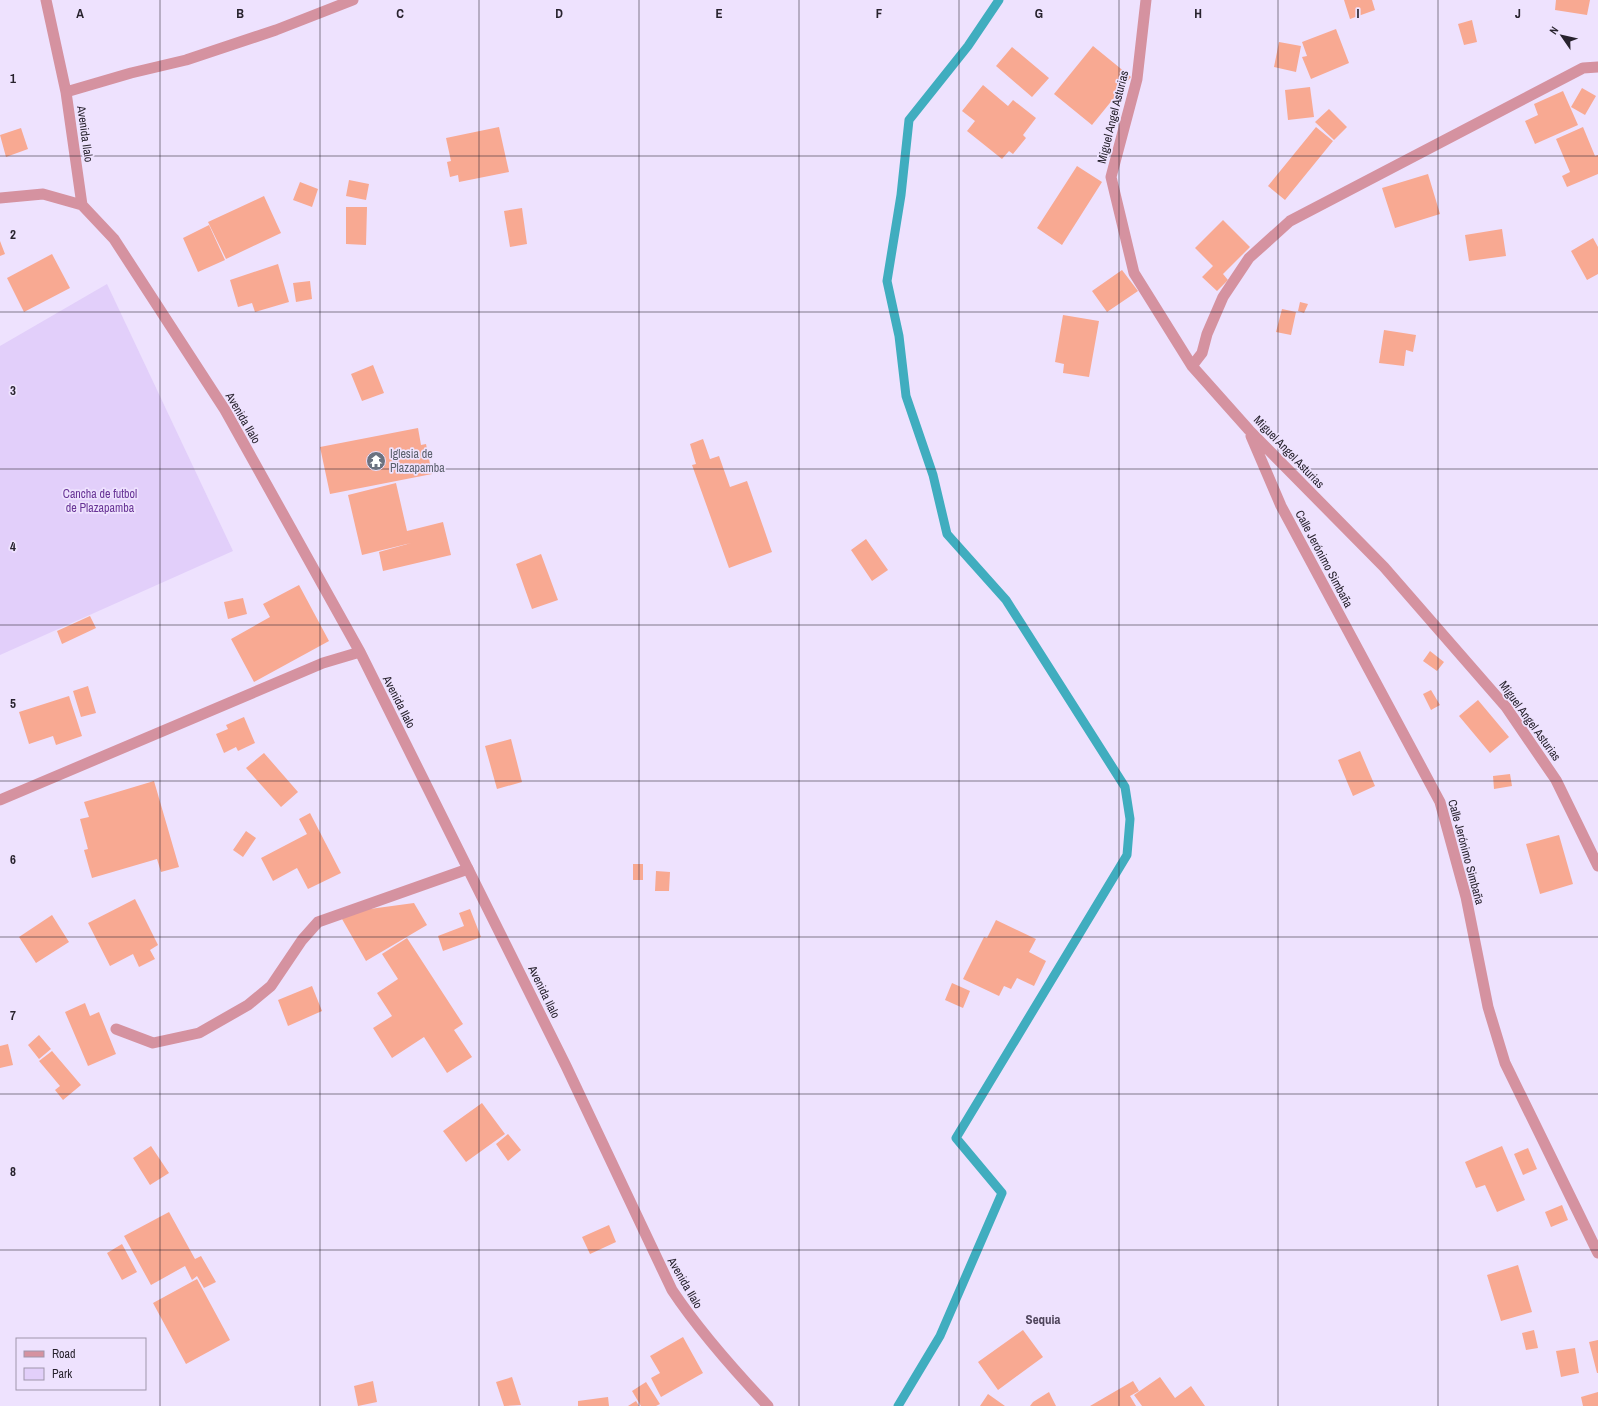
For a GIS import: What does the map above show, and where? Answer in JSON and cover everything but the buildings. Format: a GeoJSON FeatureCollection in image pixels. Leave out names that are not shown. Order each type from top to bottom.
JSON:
{"type":"FeatureCollection","features":[{"type":"Feature","properties":{"kind":"street","name":"Avenida Ilalo"},"geometry":{"type":"LineString","coordinates":[[46,0],[66,92],[82,205],[114,240],[225,410],[360,652],[566,1066],[672,1290],[692,1320],[737,1373],[768,1406]]}},
{"type":"Feature","properties":{"kind":"street"},"geometry":{"type":"LineString","coordinates":[[66,92],[131,73],[186,60],[276,30],[353,0]]}},
{"type":"Feature","properties":{"kind":"street","name":"Miguel Angel Asturias"},"geometry":{"type":"LineString","coordinates":[[1146,0],[1137,79],[1111,177],[1134,273],[1192,366],[1249,430],[1384,568],[1506,707],[1556,780],[1598,866]]}},
{"type":"Feature","properties":{"kind":"street"},"geometry":{"type":"LineString","coordinates":[[1192,366],[1202,353],[1206,334],[1223,296],[1249,258],[1290,221],[1583,68],[1598,67]]}},
{"type":"Feature","properties":{"kind":"street"},"geometry":{"type":"LineString","coordinates":[[0,198],[43,194],[82,205]]}},
{"type":"Feature","properties":{"kind":"street","name":"Calle Jerónimo Simbaña"},"geometry":{"type":"LineString","coordinates":[[1249,430],[1281,506],[1440,802],[1466,897],[1488,1007],[1505,1063],[1598,1253]]}},
{"type":"Feature","properties":{"kind":"street"},"geometry":{"type":"LineString","coordinates":[[0,800],[323,663],[360,652]]}},
{"type":"Feature","properties":{"kind":"street"},"geometry":{"type":"LineString","coordinates":[[116,1029],[153,1043],[198,1033],[248,1005],[271,986],[302,940],[318,922],[468,869]]}},
{"type":"Feature","properties":{"kind":"green space","name":"Cancha de futbol de Plazapamba"},"geometry":{"type":"Polygon","coordinates":[[[107,284],[233,551],[0,655],[0,346],[107,284]]]}},
{"type":"Feature","properties":{"kind":"waterway"},"geometry":{"type":"LineString","coordinates":[[898,1406],[940,1336],[1002,1193],[956,1138],[1127,855],[1130,819],[1125,787],[1006,600],[947,534],[933,475],[906,396],[899,336],[887,281],[901,195],[909,120],[968,46],[999,0]]}},
{"type":"Feature","properties":{"kind":"place","name":"Iglesia de Plazapamba"},"geometry":{"type":"Point","coordinates":[376,461]}},
{"type":"Feature","properties":{"kind":"district","name":"Sequia"},"geometry":{"type":"Point","coordinates":[1043,1319]}}]}
